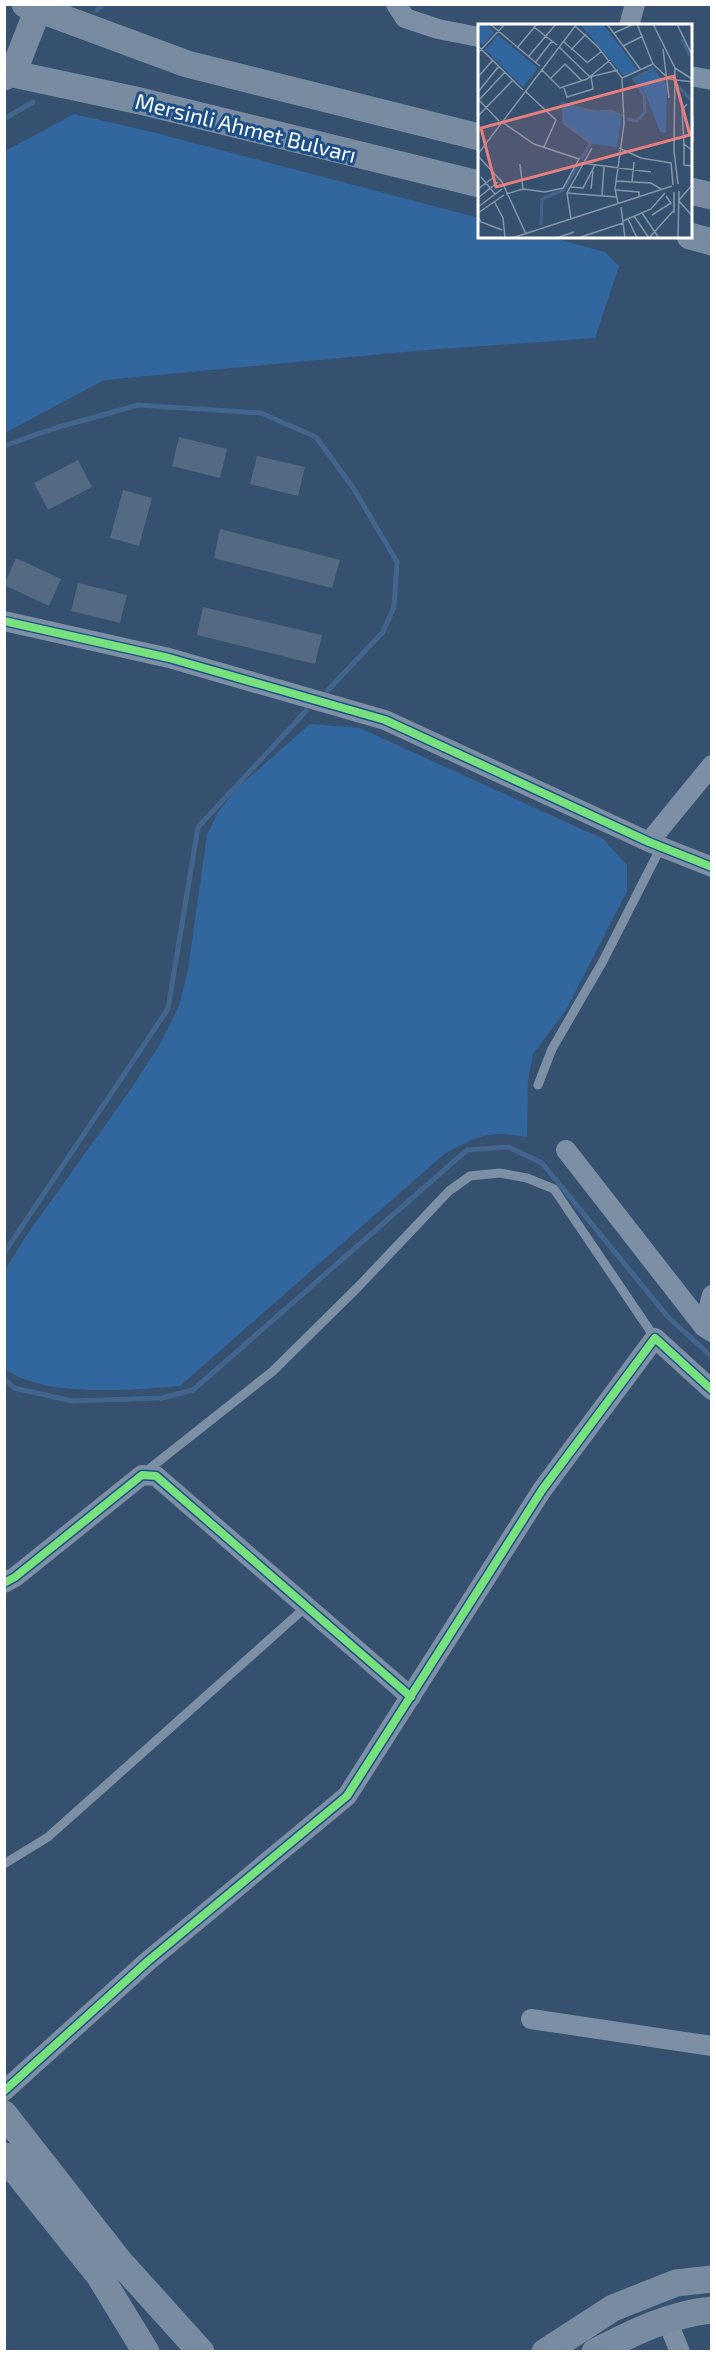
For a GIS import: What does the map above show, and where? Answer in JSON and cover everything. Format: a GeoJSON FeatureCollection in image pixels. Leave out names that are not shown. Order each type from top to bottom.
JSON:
{"type":"FeatureCollection","features":[{"type":"Feature","properties":{"kind":"main road"},"geometry":{"type":"LineString","coordinates":[[7,74],[34,6]]}},
{"type":"Feature","properties":{"kind":"main road","name":"Mersinli Ahmet Bulvarı"},"geometry":{"type":"LineString","coordinates":[[34,6],[187,64],[478,137]]}},
{"type":"Feature","properties":{"kind":"main road","name":"Mersinli Ahmet Bulvarı"},"geometry":{"type":"LineString","coordinates":[[7,74],[151,103],[478,184]]}},
{"type":"Feature","properties":{"kind":"main road"},"geometry":{"type":"LineString","coordinates":[[692,191],[711,196]]}},
{"type":"Feature","properties":{"kind":"main road"},"geometry":{"type":"LineString","coordinates":[[692,237],[711,242]]}},
{"type":"Feature","properties":{"kind":"main road"},"geometry":{"type":"LineString","coordinates":[[4,2114],[119,2261],[201,2352]]}},
{"type":"Feature","properties":{"kind":"main road"},"geometry":{"type":"LineString","coordinates":[[4,2156],[99,2275],[146,2352]]}},
{"type":"Feature","properties":{"kind":"main road"},"geometry":{"type":"LineString","coordinates":[[544,2352],[613,2308],[676,2283],[711,2279]]}},
{"type":"Feature","properties":{"kind":"main road"},"geometry":{"type":"LineString","coordinates":[[595,2352],[646,2326],[699,2311],[711,2310]]}},
{"type":"Feature","properties":{"kind":"street"},"geometry":{"type":"LineString","coordinates":[[396,4],[405,18],[438,29],[478,37]]}},
{"type":"Feature","properties":{"kind":"street"},"geometry":{"type":"LineString","coordinates":[[630,24],[635,4]]}},
{"type":"Feature","properties":{"kind":"street"},"geometry":{"type":"LineString","coordinates":[[692,76],[711,80]]}},
{"type":"Feature","properties":{"kind":"street"},"geometry":{"type":"LineString","coordinates":[[4,621],[169,658],[385,720],[655,844],[711,867]]}},
{"type":"Feature","properties":{"kind":"street"},"geometry":{"type":"LineString","coordinates":[[655,844],[711,765]]}},
{"type":"Feature","properties":{"kind":"street"},"geometry":{"type":"LineString","coordinates":[[566,1150],[708,1330]]}},
{"type":"Feature","properties":{"kind":"street"},"geometry":{"type":"LineString","coordinates":[[708,1330],[711,1295]]}},
{"type":"Feature","properties":{"kind":"street"},"geometry":{"type":"LineString","coordinates":[[4,2091],[148,1961],[347,1797],[542,1490],[655,1338],[711,1390]]}},
{"type":"Feature","properties":{"kind":"street"},"geometry":{"type":"LineString","coordinates":[[4,1583],[15,1577],[142,1474],[156,1476],[411,1697]]}},
{"type":"Feature","properties":{"kind":"street"},"geometry":{"type":"LineString","coordinates":[[531,2019],[711,2046]]}},
{"type":"Feature","properties":{"kind":"street"},"geometry":{"type":"LineString","coordinates":[[667,2320],[680,2352]]}},
{"type":"Feature","properties":{"kind":"lane"},"geometry":{"type":"LineString","coordinates":[[538,1085],[552,1048],[603,961],[655,844]]}},
{"type":"Feature","properties":{"kind":"lane"},"geometry":{"type":"LineString","coordinates":[[142,1474],[273,1371],[359,1286],[449,1191],[470,1176],[500,1173],[527,1178],[554,1189],[655,1338]]}},
{"type":"Feature","properties":{"kind":"lane"},"geometry":{"type":"LineString","coordinates":[[4,1864],[48,1838],[307,1606]]}},
{"type":"Feature","properties":{"kind":"shaded area"},"geometry":{"type":"Polygon","coordinates":[[[74,114],[152,132],[478,218],[478,238],[553,238],[605,252],[619,266],[595,338],[426,350],[104,380],[5,433],[5,151],[74,114]]]}},
{"type":"Feature","properties":{"kind":"shaded area"},"geometry":{"type":"Polygon","coordinates":[[[310,724],[360,728],[603,839],[627,865],[627,891],[566,1010],[533,1054],[528,1081],[527,1137],[502,1134],[483,1136],[443,1155],[180,1386],[90,1390],[42,1384],[22,1378],[5,1369],[5,1270],[26,1236],[129,1092],[160,1044],[179,1006],[188,970],[207,835],[218,812],[236,789],[310,724]]]}},
{"type":"Feature","properties":{"kind":"building"},"geometry":{"type":"Polygon","coordinates":[[[179,437],[227,449],[220,478],[172,466],[179,437]]]}},
{"type":"Feature","properties":{"kind":"building"},"geometry":{"type":"Polygon","coordinates":[[[257,456],[305,467],[298,496],[250,484],[257,456]]]}},
{"type":"Feature","properties":{"kind":"building"},"geometry":{"type":"Polygon","coordinates":[[[78,460],[92,487],[48,510],[34,483],[78,460]]]}},
{"type":"Feature","properties":{"kind":"building"},"geometry":{"type":"Polygon","coordinates":[[[123,490],[152,498],[139,546],[110,538],[123,490]]]}},
{"type":"Feature","properties":{"kind":"building"},"geometry":{"type":"Polygon","coordinates":[[[220,529],[340,560],[332,588],[214,558],[220,529]]]}},
{"type":"Feature","properties":{"kind":"building"},"geometry":{"type":"Polygon","coordinates":[[[16,558],[61,579],[49,606],[4,585],[16,558]]]}},
{"type":"Feature","properties":{"kind":"building"},"geometry":{"type":"Polygon","coordinates":[[[78,583],[127,595],[120,623],[71,611],[78,583]]]}},
{"type":"Feature","properties":{"kind":"building"},"geometry":{"type":"Polygon","coordinates":[[[203,607],[322,635],[315,664],[197,635],[203,607]]]}},
{"type":"Feature","properties":{"kind":"waterway"},"geometry":{"type":"LineString","coordinates":[[97,10],[103,4]]}},
{"type":"Feature","properties":{"kind":"waterway"},"geometry":{"type":"LineString","coordinates":[[4,119],[33,102]]}},
{"type":"Feature","properties":{"kind":"waterway"},"geometry":{"type":"LineString","coordinates":[[4,446],[52,429],[138,405],[261,413],[316,437],[354,489],[397,562],[394,607],[383,632],[328,690]]}},
{"type":"Feature","properties":{"kind":"waterway"},"geometry":{"type":"LineString","coordinates":[[4,1253],[168,1009],[198,827],[306,711]]}},
{"type":"Feature","properties":{"kind":"waterway"},"geometry":{"type":"LineString","coordinates":[[4,1378],[14,1388],[72,1401],[161,1398],[193,1390],[467,1150],[508,1147],[542,1163],[668,1317],[712,1357]]}},
{"type":"Feature","properties":{"kind":"cycle path"},"geometry":{"type":"LineString","coordinates":[[4,621],[169,658],[385,720],[649,842],[712,867]]}},
{"type":"Feature","properties":{"kind":"cycle path"},"geometry":{"type":"LineString","coordinates":[[4,2091],[148,1961],[347,1796],[542,1490],[655,1338],[712,1390]]}},
{"type":"Feature","properties":{"kind":"cycle path"},"geometry":{"type":"LineString","coordinates":[[4,1583],[15,1577],[142,1475],[156,1476],[411,1697]]}}]}
